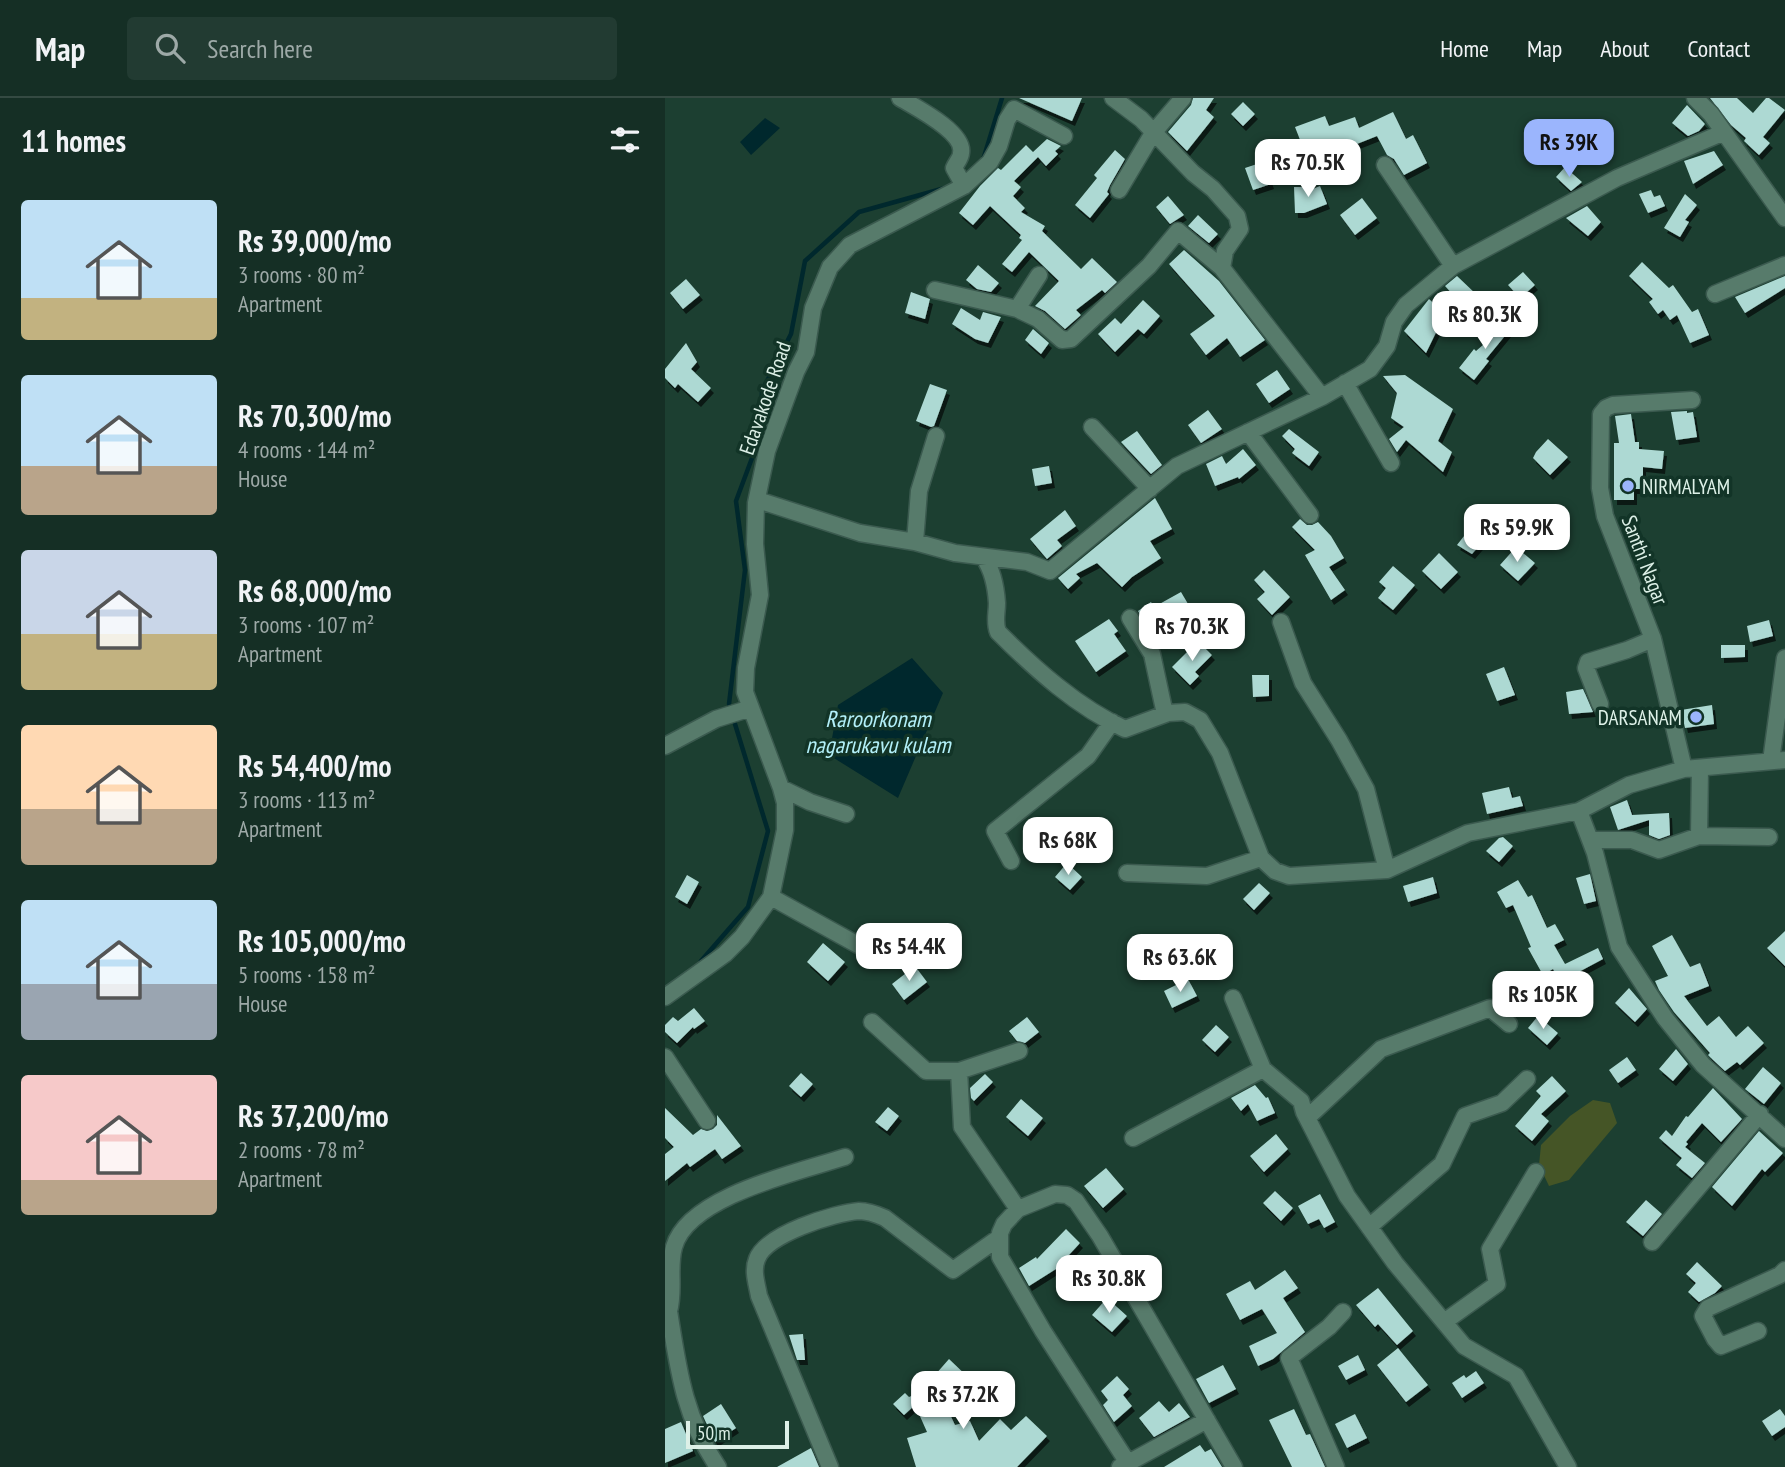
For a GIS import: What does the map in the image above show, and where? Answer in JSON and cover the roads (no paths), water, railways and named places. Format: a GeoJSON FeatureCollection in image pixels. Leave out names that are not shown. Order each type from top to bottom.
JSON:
{"type":"FeatureCollection","features":[{"type":"Feature","properties":{"kind":"street"},"geometry":{"type":"LineString","coordinates":[[900,98],[938,120],[949,131],[961,147],[960,178]]}},
{"type":"Feature","properties":{"kind":"street"},"geometry":{"type":"LineString","coordinates":[[1113,98],[1141,120],[1193,173],[1213,189],[1237,216],[1240,229],[1225,251],[1222,268]]}},
{"type":"Feature","properties":{"kind":"street"},"geometry":{"type":"LineString","coordinates":[[1119,190],[1153,133],[1183,98]]}},
{"type":"Feature","properties":{"kind":"street"},"geometry":{"type":"LineString","coordinates":[[1695,98],[1711,114],[1785,218]]}},
{"type":"Feature","properties":{"kind":"street","name":"Edavakode Road"},"geometry":{"type":"LineString","coordinates":[[771,897],[785,830],[785,803],[745,692],[746,668],[760,595],[755,544],[756,503],[767,451],[806,352],[813,308],[830,267],[850,245],[990,162],[1014,109],[1064,136]]}},
{"type":"Feature","properties":{"kind":"street"},"geometry":{"type":"LineString","coordinates":[[756,503],[764,502],[860,533],[915,542],[955,553],[1027,562],[1050,571],[1177,466],[1322,397],[1370,369],[1387,346],[1394,322],[1406,305],[1453,267],[1617,178],[1722,133]]}},
{"type":"Feature","properties":{"kind":"street"},"geometry":{"type":"LineString","coordinates":[[1385,165],[1453,267]]}},
{"type":"Feature","properties":{"kind":"street"},"geometry":{"type":"LineString","coordinates":[[935,290],[1017,309],[1038,319],[1062,340],[1071,339],[1149,266],[1178,231],[1222,268],[1322,397]]}},
{"type":"Feature","properties":{"kind":"street"},"geometry":{"type":"LineString","coordinates":[[1714,294],[1785,265]]}},
{"type":"Feature","properties":{"kind":"street"},"geometry":{"type":"LineString","coordinates":[[1017,309],[1039,275]]}},
{"type":"Feature","properties":{"kind":"street"},"geometry":{"type":"LineString","coordinates":[[1345,383],[1391,463]]}},
{"type":"Feature","properties":{"kind":"street","name":"Santhi Nagar"},"geometry":{"type":"LineString","coordinates":[[1692,400],[1613,405],[1606,408],[1601,414],[1600,488],[1605,516],[1653,639],[1692,769],[1699,836]]}},
{"type":"Feature","properties":{"kind":"street"},"geometry":{"type":"LineString","coordinates":[[1092,427],[1150,489]]}},
{"type":"Feature","properties":{"kind":"street"},"geometry":{"type":"LineString","coordinates":[[1248,432],[1310,514]]}},
{"type":"Feature","properties":{"kind":"street"},"geometry":{"type":"LineString","coordinates":[[915,542],[919,491],[936,436]]}},
{"type":"Feature","properties":{"kind":"street"},"geometry":{"type":"LineString","coordinates":[[984,558],[993,575],[998,632],[1029,663],[1084,704],[1128,729],[1165,714],[1185,712],[1199,720],[1220,753],[1261,858],[1275,871],[1289,876],[1387,870],[1468,833],[1579,811],[1629,785],[1692,769],[1778,761],[1785,658]]}},
{"type":"Feature","properties":{"kind":"street"},"geometry":{"type":"LineString","coordinates":[[1130,618],[1152,654],[1165,714]]}},
{"type":"Feature","properties":{"kind":"street"},"geometry":{"type":"LineString","coordinates":[[1281,622],[1303,683],[1366,789],[1387,870]]}},
{"type":"Feature","properties":{"kind":"street"},"geometry":{"type":"LineString","coordinates":[[1600,704],[1586,668],[1588,662],[1653,639]]}},
{"type":"Feature","properties":{"kind":"street"},"geometry":{"type":"LineString","coordinates":[[665,746],[716,719],[751,708]]}},
{"type":"Feature","properties":{"kind":"street"},"geometry":{"type":"LineString","coordinates":[[1011,860],[995,831],[1088,756],[1112,722]]}},
{"type":"Feature","properties":{"kind":"street"},"geometry":{"type":"LineString","coordinates":[[781,788],[810,802],[846,814]]}},
{"type":"Feature","properties":{"kind":"street"},"geometry":{"type":"LineString","coordinates":[[1579,811],[1590,840],[1619,947],[1665,1018],[1703,1065],[1783,1133]]}},
{"type":"Feature","properties":{"kind":"street"},"geometry":{"type":"LineString","coordinates":[[1590,840],[1632,840],[1659,850],[1699,836],[1769,837]]}},
{"type":"Feature","properties":{"kind":"street"},"geometry":{"type":"LineString","coordinates":[[1128,873],[1206,876],[1261,858]]}},
{"type":"Feature","properties":{"kind":"street"},"geometry":{"type":"LineString","coordinates":[[665,997],[725,954],[771,897],[857,944]]}},
{"type":"Feature","properties":{"kind":"street"},"geometry":{"type":"LineString","coordinates":[[1233,998],[1263,1069],[1301,1101],[1347,1196],[1369,1227],[1395,1263],[1468,1349],[1516,1376],[1568,1467]]}},
{"type":"Feature","properties":{"kind":"street"},"geometry":{"type":"LineString","coordinates":[[1307,1118],[1381,1049],[1490,1008],[1509,1024]]}},
{"type":"Feature","properties":{"kind":"street"},"geometry":{"type":"LineString","coordinates":[[872,1022],[926,1071],[959,1071],[1019,1051]]}},
{"type":"Feature","properties":{"kind":"street"},"geometry":{"type":"LineString","coordinates":[[665,1057],[707,1121]]}},
{"type":"Feature","properties":{"kind":"street"},"geometry":{"type":"LineString","coordinates":[[1133,1138],[1263,1069]]}},
{"type":"Feature","properties":{"kind":"street"},"geometry":{"type":"LineString","coordinates":[[959,1071],[961,1127],[1018,1209]]}},
{"type":"Feature","properties":{"kind":"street"},"geometry":{"type":"LineString","coordinates":[[1369,1227],[1442,1164],[1465,1116],[1502,1103],[1527,1079]]}},
{"type":"Feature","properties":{"kind":"street"},"geometry":{"type":"LineString","coordinates":[[1652,1242],[1760,1114]]}},
{"type":"Feature","properties":{"kind":"street"},"geometry":{"type":"LineString","coordinates":[[718,1467],[692,1419],[680,1386],[667,1311],[672,1300],[671,1261],[674,1246],[687,1223],[718,1201],[845,1157]]}},
{"type":"Feature","properties":{"kind":"street"},"geometry":{"type":"LineString","coordinates":[[1444,1322],[1497,1284],[1490,1249],[1536,1172]]}},
{"type":"Feature","properties":{"kind":"street"},"geometry":{"type":"LineString","coordinates":[[1207,1420],[1124,1465],[1000,1257],[1000,1237],[1004,1224],[1018,1209],[1055,1194],[1067,1195],[1076,1201],[1107,1248],[1207,1420],[1234,1467]]}},
{"type":"Feature","properties":{"kind":"street"},"geometry":{"type":"LineString","coordinates":[[830,1467],[759,1296],[755,1277],[757,1258],[766,1246],[798,1228],[858,1211],[885,1217],[953,1270],[1000,1237]]}},
{"type":"Feature","properties":{"kind":"street"},"geometry":{"type":"LineString","coordinates":[[1758,1331],[1721,1346],[1703,1316],[1708,1308],[1780,1275],[1785,1270]]}},
{"type":"Feature","properties":{"kind":"street"},"geometry":{"type":"LineString","coordinates":[[1336,1467],[1289,1358],[1343,1312]]}},
{"type":"Feature","properties":{"kind":"water"},"geometry":{"type":"Polygon","coordinates":[[[765,118],[780,128],[751,155],[740,142],[765,118]]]}},
{"type":"Feature","properties":{"kind":"water","name":"Raroorkonam nagarukavu kulam"},"geometry":{"type":"Polygon","coordinates":[[[912,658],[943,693],[898,798],[829,755],[838,705],[912,658]]]}},
{"type":"Feature","properties":{"kind":"waterway"},"geometry":{"type":"LineString","coordinates":[[983,160],[1002,98]]}},
{"type":"Feature","properties":{"kind":"waterway"},"geometry":{"type":"LineString","coordinates":[[729,704],[745,570],[736,501],[761,434],[762,391],[791,334],[805,261],[859,212],[945,188]]}},
{"type":"Feature","properties":{"kind":"waterway"},"geometry":{"type":"LineString","coordinates":[[701,961],[748,907],[768,831],[735,724]]}},
{"type":"Feature","properties":{"kind":"place","name":"NIRMALYAM"},"geometry":{"type":"Point","coordinates":[1628,486]}},
{"type":"Feature","properties":{"kind":"place","name":"DARSANAM"},"geometry":{"type":"Point","coordinates":[1696,717]}}]}
